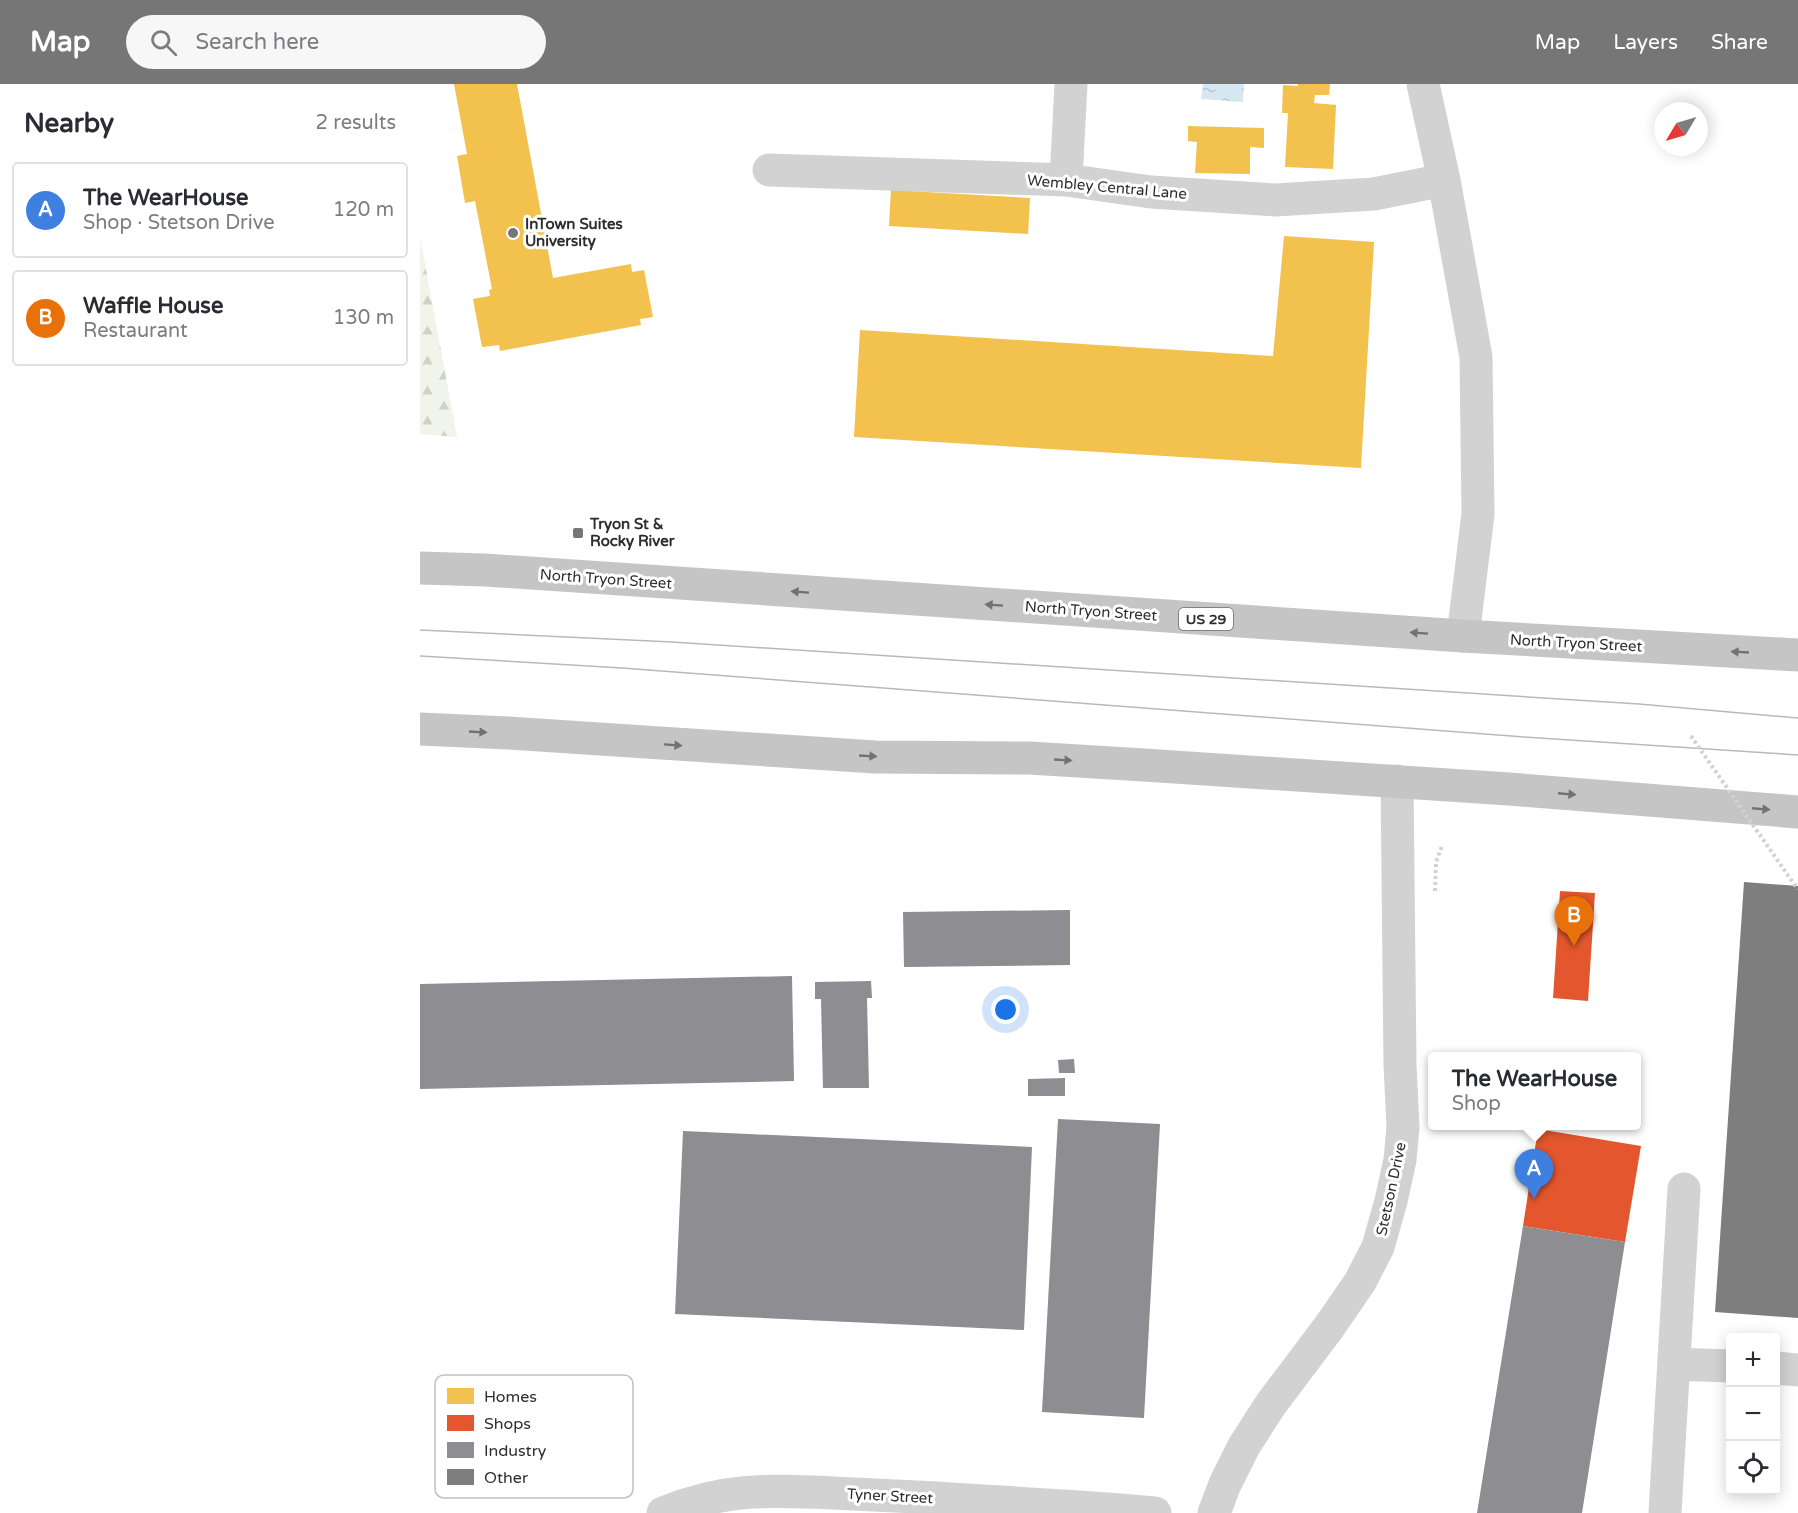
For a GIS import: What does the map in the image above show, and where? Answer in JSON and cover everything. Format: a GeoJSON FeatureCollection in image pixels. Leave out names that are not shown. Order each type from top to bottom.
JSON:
{"type":"FeatureCollection","features":[{"type":"Feature","properties":{"kind":"main road"},"geometry":{"type":"LineString","coordinates":[[420,554],[485,570]]}},
{"type":"Feature","properties":{"kind":"main road","name":"North Tryon Street"},"geometry":{"type":"LineString","coordinates":[[420,568],[485,570],[1463,636],[1798,655]]}},
{"type":"Feature","properties":{"kind":"main road"},"geometry":{"type":"LineString","coordinates":[[420,729],[875,757],[1041,758],[1798,812]]}},
{"type":"Feature","properties":{"kind":"street"},"geometry":{"type":"LineString","coordinates":[[1066,180],[1071,84]]}},
{"type":"Feature","properties":{"kind":"street"},"geometry":{"type":"LineString","coordinates":[[1423,84],[1444,180],[1476,357],[1478,514],[1463,636]]}},
{"type":"Feature","properties":{"kind":"street","name":"Wembley Central Lane"},"geometry":{"type":"LineString","coordinates":[[769,170],[1066,180],[1151,192],[1275,200],[1374,194],[1444,180]]}},
{"type":"Feature","properties":{"kind":"street","name":"Stetson Drive"},"geometry":{"type":"LineString","coordinates":[[1214,1513],[1225,1484],[1244,1446],[1271,1404],[1360,1282],[1378,1246],[1391,1202],[1400,1160],[1403,1127],[1400,1065],[1397,782]]}},
{"type":"Feature","properties":{"kind":"street"},"geometry":{"type":"LineString","coordinates":[[1665,1513],[1684,1189]]}},
{"type":"Feature","properties":{"kind":"street"},"geometry":{"type":"LineString","coordinates":[[1674,1364],[1726,1366]]}},
{"type":"Feature","properties":{"kind":"street"},"geometry":{"type":"LineString","coordinates":[[1780,1368],[1798,1370]]}},
{"type":"Feature","properties":{"kind":"street","name":"Tyner Street"},"geometry":{"type":"LineString","coordinates":[[663,1513],[697,1500],[717,1496],[776,1491],[1155,1513]]}},
{"type":"Feature","properties":{"kind":"path"},"geometry":{"type":"LineString","coordinates":[[1691,736],[1798,889]]}},
{"type":"Feature","properties":{"kind":"path"},"geometry":{"type":"LineString","coordinates":[[1435,891],[1436,862],[1442,846]]}},
{"type":"Feature","properties":{"kind":"green space"},"geometry":{"type":"Polygon","coordinates":[[[420,237],[457,437],[420,434],[420,237]]]}},
{"type":"Feature","properties":{"kind":"water"},"geometry":{"type":"Polygon","coordinates":[[[1203,84],[1244,84],[1243,102],[1201,99],[1203,84]]]}},
{"type":"Feature","properties":{"kind":"building: Homes","name":"InTown Suites University"},"geometry":{"type":"Polygon","coordinates":[[[454,84],[517,84],[553,278],[631,264],[632,272],[644,270],[653,317],[640,319],[641,325],[500,351],[499,345],[482,347],[473,299],[490,296],[489,290],[492,289],[475,201],[465,203],[457,156],[467,154],[454,84]]]}},
{"type":"Feature","properties":{"kind":"building: Homes"},"geometry":{"type":"Polygon","coordinates":[[[1298,84],[1330,84],[1329,95],[1315,95],[1314,103],[1336,105],[1333,169],[1285,167],[1288,113],[1282,113],[1283,85],[1298,86],[1298,84]]]}},
{"type":"Feature","properties":{"kind":"building: Homes"},"geometry":{"type":"Polygon","coordinates":[[[1188,126],[1264,128],[1264,148],[1250,147],[1250,174],[1195,173],[1197,142],[1188,141],[1188,126]]]}},
{"type":"Feature","properties":{"kind":"building: Homes"},"geometry":{"type":"Polygon","coordinates":[[[891,190],[1030,198],[1028,234],[889,226],[891,190]]]}},
{"type":"Feature","properties":{"kind":"building: Homes"},"geometry":{"type":"Polygon","coordinates":[[[1284,236],[1374,242],[1361,468],[854,437],[860,330],[1273,356],[1284,236]]]}},
{"type":"Feature","properties":{"kind":"building: Shops"},"geometry":{"type":"Polygon","coordinates":[[[1560,891],[1595,893],[1588,1001],[1553,998],[1560,891]]]}},
{"type":"Feature","properties":{"kind":"building: Shops"},"geometry":{"type":"Polygon","coordinates":[[[1538,1130],[1641,1146],[1625,1242],[1523,1226],[1538,1130]]]}},
{"type":"Feature","properties":{"kind":"building: Industry"},"geometry":{"type":"Polygon","coordinates":[[[1070,910],[1070,965],[904,967],[903,912],[1070,910]]]}},
{"type":"Feature","properties":{"kind":"building: Industry"},"geometry":{"type":"Polygon","coordinates":[[[792,976],[794,1081],[420,1089],[420,984],[792,976]]]}},
{"type":"Feature","properties":{"kind":"building: Industry"},"geometry":{"type":"Polygon","coordinates":[[[871,981],[872,998],[867,998],[869,1088],[823,1088],[821,999],[815,999],[815,982],[871,981]]]}},
{"type":"Feature","properties":{"kind":"building: Industry"},"geometry":{"type":"Polygon","coordinates":[[[1074,1059],[1075,1073],[1059,1073],[1058,1060],[1074,1059]]]}},
{"type":"Feature","properties":{"kind":"building: Industry"},"geometry":{"type":"Polygon","coordinates":[[[1065,1078],[1065,1096],[1028,1096],[1028,1079],[1065,1078]]]}},
{"type":"Feature","properties":{"kind":"building: Industry"},"geometry":{"type":"Polygon","coordinates":[[[1058,1119],[1160,1124],[1144,1418],[1042,1412],[1058,1119]]]}},
{"type":"Feature","properties":{"kind":"building: Industry"},"geometry":{"type":"Polygon","coordinates":[[[683,1131],[1032,1147],[1024,1330],[675,1314],[683,1131]]]}},
{"type":"Feature","properties":{"kind":"building: Industry"},"geometry":{"type":"Polygon","coordinates":[[[1523,1226],[1625,1242],[1582,1513],[1477,1513],[1523,1226]]]}},
{"type":"Feature","properties":{"kind":"building: Other"},"geometry":{"type":"Polygon","coordinates":[[[1744,882],[1798,886],[1798,1318],[1715,1312],[1744,882]]]}},
{"type":"Feature","properties":{"kind":"tram line"},"geometry":{"type":"LineString","coordinates":[[420,630],[672,642],[1639,704],[1798,718]]}},
{"type":"Feature","properties":{"kind":"tram line"},"geometry":{"type":"LineString","coordinates":[[420,656],[622,668],[1524,737],[1798,755]]}},
{"type":"Feature","properties":{"kind":"place","name":"InTown Suites University"},"geometry":{"type":"Point","coordinates":[513,233]}},
{"type":"Feature","properties":{"kind":"place","name":"Tryon St & Rocky River"},"geometry":{"type":"Point","coordinates":[578,533]}},
{"type":"Feature","properties":{"kind":"place","name":"Waffle House"},"geometry":{"type":"Point","coordinates":[1574,946]}},
{"type":"Feature","properties":{"kind":"place","name":"The WearHouse"},"geometry":{"type":"Point","coordinates":[1534,1199]}}]}
